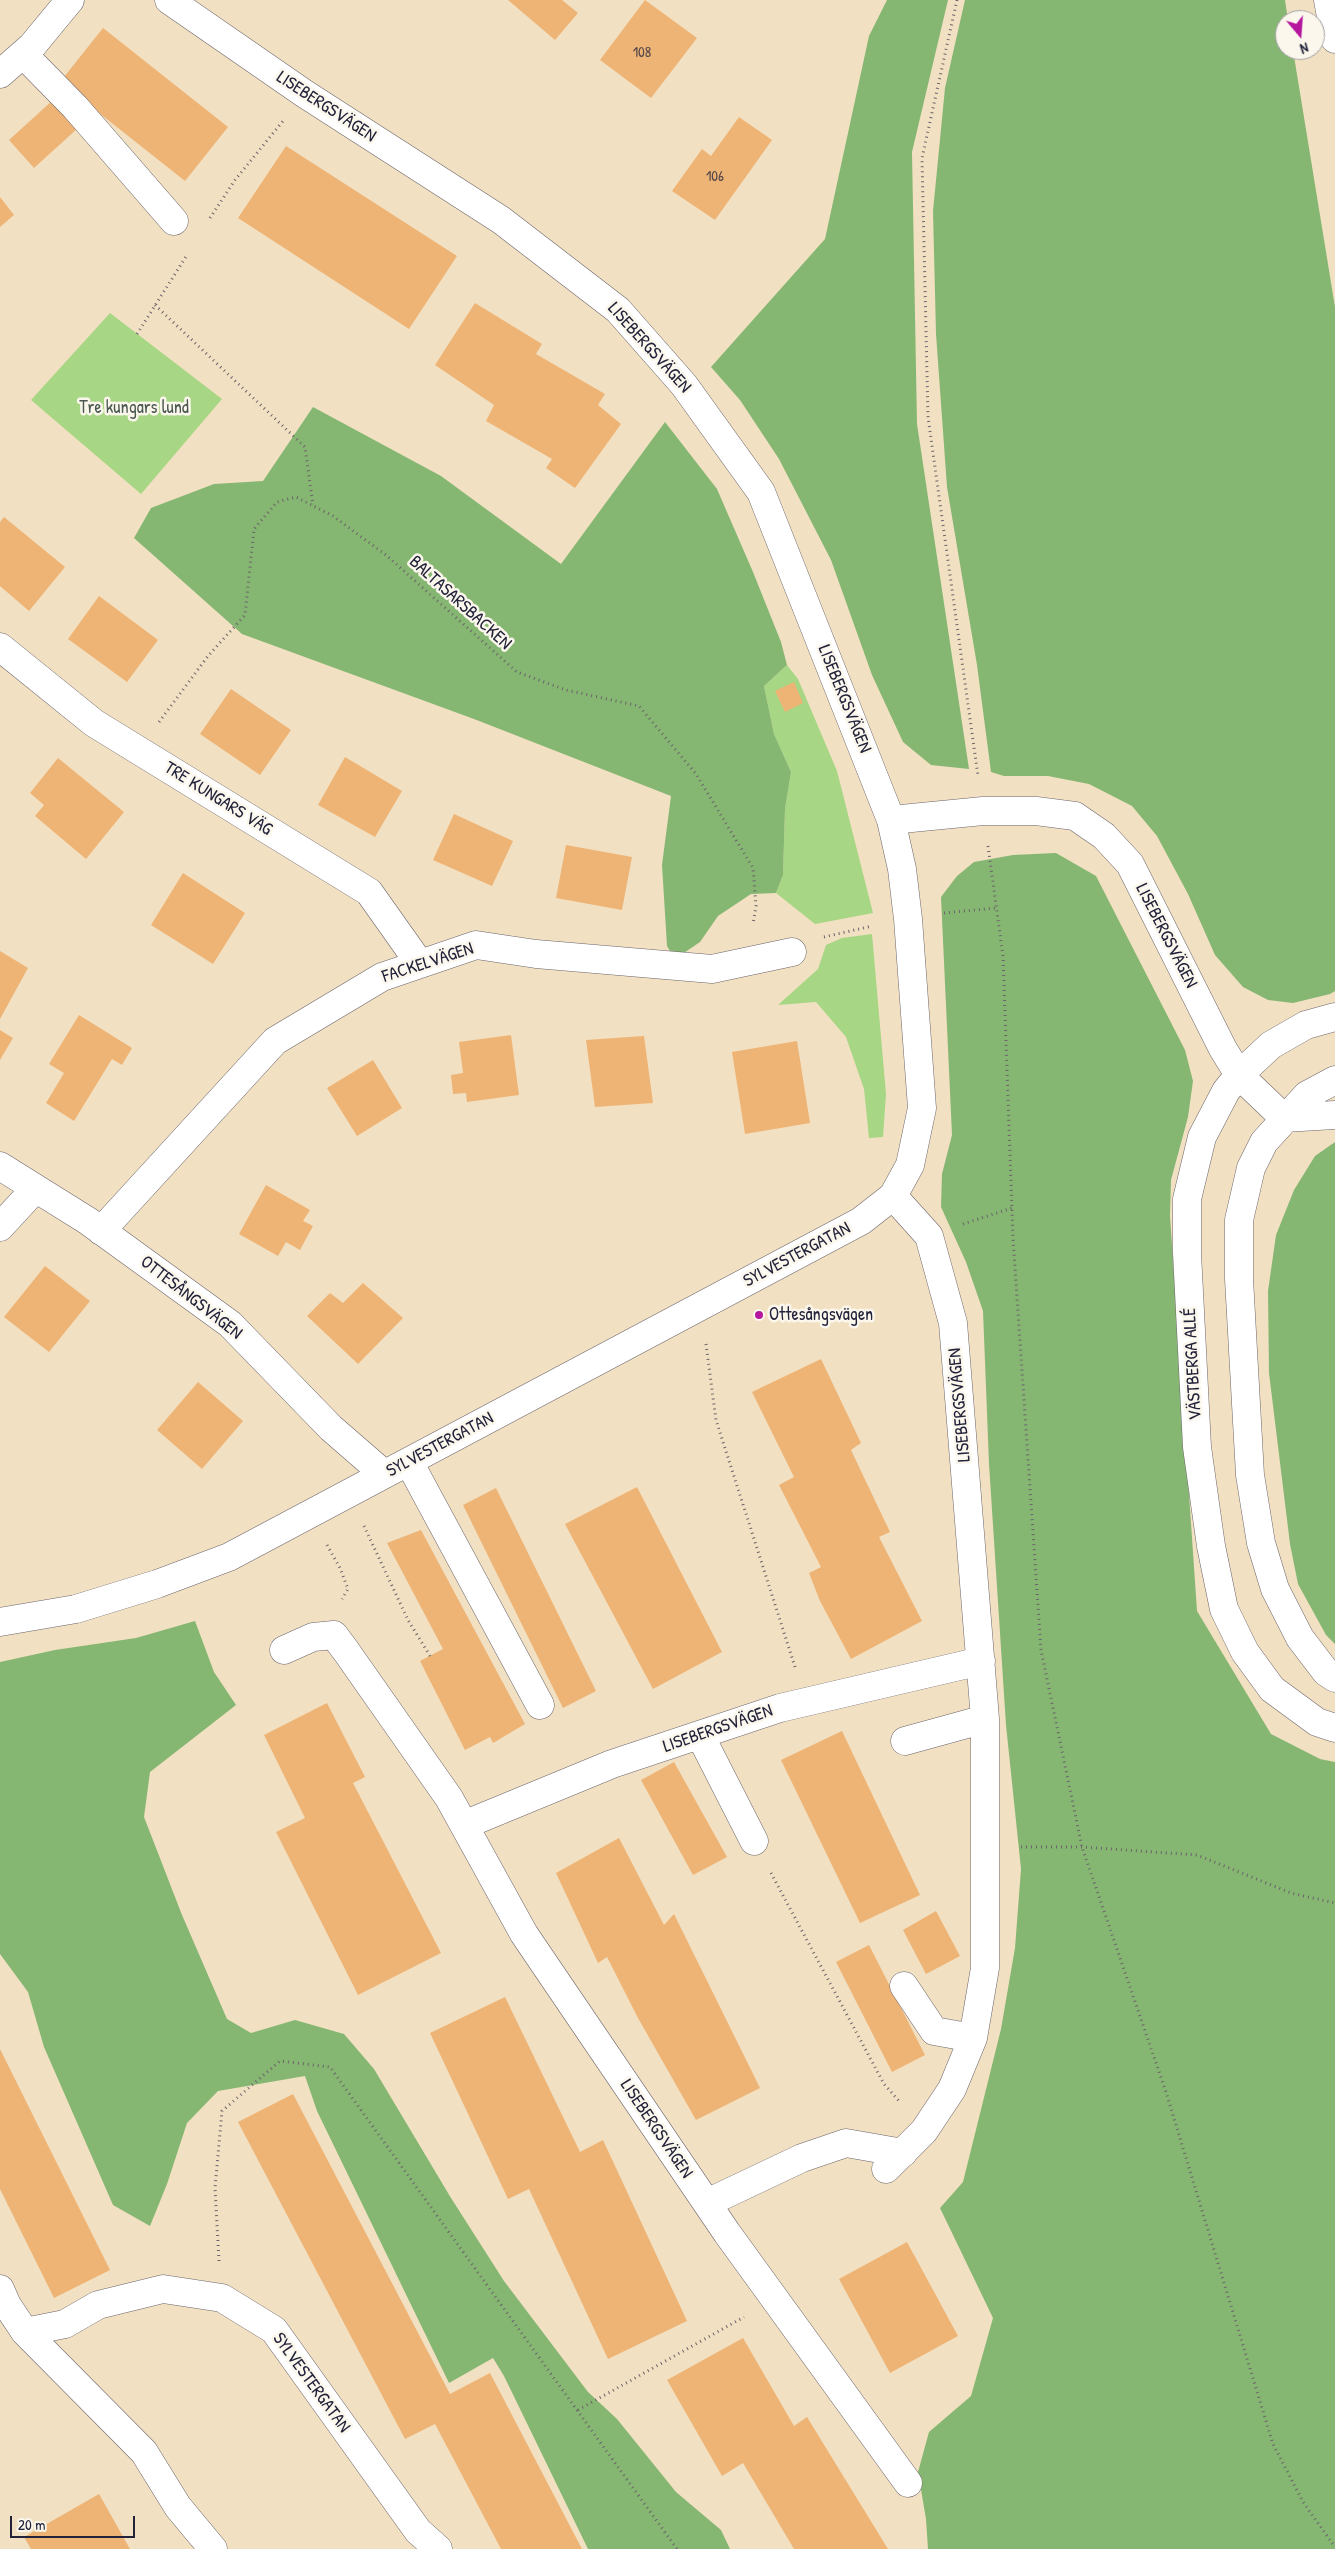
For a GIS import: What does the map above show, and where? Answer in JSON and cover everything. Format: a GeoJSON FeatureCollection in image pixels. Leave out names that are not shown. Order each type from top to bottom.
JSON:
{"type":"FeatureCollection","features":[{"type":"Feature","properties":{"kind":"street"},"geometry":{"type":"LineString","coordinates":[[0,74],[23,54],[70,0]]}},
{"type":"Feature","properties":{"kind":"street","name":"LISEBERGSVÄGEN"},"geometry":{"type":"LineString","coordinates":[[169,0],[305,94],[501,220],[618,310],[684,385],[761,492],[891,820],[902,869],[908,919],[922,1108],[910,1165],[893,1196],[861,1221]]}},
{"type":"Feature","properties":{"kind":"street"},"geometry":{"type":"LineString","coordinates":[[1328,0],[1335,38]]}},
{"type":"Feature","properties":{"kind":"street"},"geometry":{"type":"LineString","coordinates":[[23,54],[75,107],[174,221]]}},
{"type":"Feature","properties":{"kind":"street","name":"TRE KUNGARS VÄG"},"geometry":{"type":"LineString","coordinates":[[0,647],[94,723],[369,892],[420,964]]}},
{"type":"Feature","properties":{"kind":"street","name":"LISEBERGSVÄGEN"},"geometry":{"type":"LineString","coordinates":[[891,820],[983,811],[1036,811],[1075,816],[1104,836],[1130,864],[1223,1049],[1239,1075],[1284,1118]]}},
{"type":"Feature","properties":{"kind":"street","name":"FACKELVÄGEN"},"geometry":{"type":"LineString","coordinates":[[101,1231],[275,1041],[382,977],[476,945],[536,954],[712,969],[792,952]]}},
{"type":"Feature","properties":{"kind":"street","name":"VÄSTBERGA ALLÉ"},"geometry":{"type":"LineString","coordinates":[[1335,1017],[1306,1025],[1271,1045],[1226,1090],[1202,1137],[1187,1199],[1187,1253],[1197,1447],[1211,1546],[1224,1609],[1245,1652],[1272,1689],[1317,1722],[1335,1728]]}},
{"type":"Feature","properties":{"kind":"street"},"geometry":{"type":"LineString","coordinates":[[1335,1080],[1307,1095],[1264,1142],[1251,1168],[1239,1220],[1239,1279],[1250,1475],[1261,1543],[1275,1590],[1300,1638],[1326,1672],[1335,1678]]}},
{"type":"Feature","properties":{"kind":"street"},"geometry":{"type":"LineString","coordinates":[[1284,1118],[1335,1115]]}},
{"type":"Feature","properties":{"kind":"street","name":"OTTESÅNGSVÄGEN"},"geometry":{"type":"LineString","coordinates":[[0,1166],[101,1231],[230,1324],[330,1428],[384,1474]]}},
{"type":"Feature","properties":{"kind":"street"},"geometry":{"type":"LineString","coordinates":[[0,1227],[34,1189]]}},
{"type":"Feature","properties":{"kind":"street","name":"LISEBERGSVÄGEN"},"geometry":{"type":"LineString","coordinates":[[707,2203],[802,2158],[846,2143],[895,2161],[924,2131],[952,2089],[973,2038],[985,1968],[985,1719],[954,1323],[929,1236],[893,1196]]}},
{"type":"Feature","properties":{"kind":"street","name":"SYLVESTERGATAN"},"geometry":{"type":"LineString","coordinates":[[0,1622],[76,1609],[157,1584],[229,1556],[861,1221]]}},
{"type":"Feature","properties":{"kind":"street"},"geometry":{"type":"LineString","coordinates":[[409,1462],[540,1705]]}},
{"type":"Feature","properties":{"kind":"street","name":"LISEBERGSVÄGEN"},"geometry":{"type":"LineString","coordinates":[[284,1650],[313,1636],[334,1635],[449,1798],[524,1934],[707,2203],[908,2483]]}},
{"type":"Feature","properties":{"kind":"street","name":"LISEBERGSVÄGEN"},"geometry":{"type":"LineString","coordinates":[[464,1825],[612,1764],[780,1708],[981,1661]]}},
{"type":"Feature","properties":{"kind":"street"},"geometry":{"type":"LineString","coordinates":[[905,1741],[985,1719]]}},
{"type":"Feature","properties":{"kind":"street"},"geometry":{"type":"LineString","coordinates":[[700,1735],[754,1841]]}},
{"type":"Feature","properties":{"kind":"street"},"geometry":{"type":"LineString","coordinates":[[904,1986],[934,2031],[973,2038]]}},
{"type":"Feature","properties":{"kind":"street"},"geometry":{"type":"LineString","coordinates":[[0,2289],[7,2305],[26,2332],[144,2452],[178,2506],[213,2549]]}},
{"type":"Feature","properties":{"kind":"street","name":"SYLVESTERGATAN"},"geometry":{"type":"LineString","coordinates":[[26,2332],[65,2324],[98,2305],[163,2289],[222,2298],[274,2330],[418,2531],[438,2549]]}},
{"type":"Feature","properties":{"kind":"path"},"geometry":{"type":"LineString","coordinates":[[957,0],[922,158],[928,417],[1002,956],[1012,1208],[1040,1650],[1082,1847],[1166,2092],[1273,2444],[1303,2502],[1335,2547]]}},
{"type":"Feature","properties":{"kind":"path"},"geometry":{"type":"LineString","coordinates":[[208,222],[235,180],[305,94]]}},
{"type":"Feature","properties":{"kind":"path"},"geometry":{"type":"LineString","coordinates":[[137,334],[192,246]]}},
{"type":"Feature","properties":{"kind":"path"},"geometry":{"type":"LineString","coordinates":[[155,305],[305,448],[313,505]]}},
{"type":"Feature","properties":{"kind":"path","name":"BALTASARSBACKEN"},"geometry":{"type":"LineString","coordinates":[[138,750],[208,656],[246,615],[254,530],[276,502],[296,497],[333,516],[386,555],[516,672],[566,690],[639,706],[696,774],[753,868],[756,906],[748,961]]}},
{"type":"Feature","properties":{"kind":"path"},"geometry":{"type":"LineString","coordinates":[[929,1236],[1012,1208]]}},
{"type":"Feature","properties":{"kind":"path"},"geometry":{"type":"LineString","coordinates":[[707,1348],[716,1420],[806,1702]]}},
{"type":"Feature","properties":{"kind":"path"},"geometry":{"type":"LineString","coordinates":[[349,1493],[408,1620],[430,1656]]}},
{"type":"Feature","properties":{"kind":"path"},"geometry":{"type":"LineString","coordinates":[[338,1606],[348,1589],[340,1568]]}},
{"type":"Feature","properties":{"kind":"path"},"geometry":{"type":"LineString","coordinates":[[754,1841],[884,2084],[924,2131]]}},
{"type":"Feature","properties":{"kind":"path"},"geometry":{"type":"LineString","coordinates":[[986,1849],[1082,1847],[1197,1855],[1291,1893],[1335,1903]]}},
{"type":"Feature","properties":{"kind":"path"},"geometry":{"type":"LineString","coordinates":[[222,2298],[215,2188],[222,2111],[280,2062],[330,2067],[677,2549]]}},
{"type":"Feature","properties":{"kind":"path"},"geometry":{"type":"LineString","coordinates":[[578,2410],[775,2299]]}},
{"type":"Feature","properties":{"kind":"green space"},"geometry":{"type":"Polygon","coordinates":[[[887,0],[948,0],[912,152],[917,424],[969,769],[931,765],[903,742],[872,675],[831,560],[779,459],[740,400],[711,367],[825,239],[869,36],[887,0]]]}},
{"type":"Feature","properties":{"kind":"green space"},"geometry":{"type":"Polygon","coordinates":[[[965,0],[1285,0],[1286,10],[1275,10],[1275,60],[1295,60],[1335,307],[1335,991],[1330,994],[1293,1003],[1268,1000],[1243,987],[1215,955],[1188,894],[1157,836],[1132,806],[1089,784],[1048,776],[1004,776],[991,772],[977,665],[947,487],[936,334],[933,211],[945,88],[965,0]]]}},
{"type":"Feature","properties":{"kind":"green space","name":"Tre kungars lund"},"geometry":{"type":"Polygon","coordinates":[[[110,313],[222,399],[141,494],[31,400],[110,313]]]}},
{"type":"Feature","properties":{"kind":"green space"},"geometry":{"type":"Polygon","coordinates":[[[313,407],[441,476],[561,564],[665,422],[717,489],[781,642],[787,665],[764,686],[774,734],[791,772],[785,809],[783,875],[776,893],[751,894],[718,916],[700,942],[675,959],[667,946],[662,865],[671,796],[474,719],[242,634],[134,538],[151,508],[214,484],[263,481],[313,407]]]}},
{"type":"Feature","properties":{"kind":"green space"},"geometry":{"type":"Polygon","coordinates":[[[787,665],[798,679],[837,771],[873,913],[815,924],[776,893],[783,875],[785,809],[791,772],[774,734],[764,686],[787,665]]]}},
{"type":"Feature","properties":{"kind":"green space"},"geometry":{"type":"Polygon","coordinates":[[[1056,853],[1096,876],[1185,1050],[1193,1081],[1188,1117],[1171,1180],[1170,1216],[1197,1611],[1271,1734],[1320,1759],[1335,1762],[1335,2549],[928,2549],[926,2519],[918,2472],[929,2432],[971,2396],[993,2318],[940,2208],[963,2182],[1001,2029],[1015,1948],[1021,1869],[1006,1725],[989,1464],[983,1311],[966,1262],[941,1207],[942,1174],[952,1135],[941,897],[957,876],[974,862],[1013,855],[1056,853]]]}},
{"type":"Feature","properties":{"kind":"green space"},"geometry":{"type":"Polygon","coordinates":[[[872,934],[886,1094],[883,1137],[869,1138],[864,1089],[846,1037],[816,1002],[778,1005],[818,969],[826,945],[842,938],[872,934]]]}},
{"type":"Feature","properties":{"kind":"green space"},"geometry":{"type":"Polygon","coordinates":[[[1335,1142],[1335,1644],[1326,1635],[1298,1584],[1290,1544],[1269,1373],[1268,1291],[1276,1235],[1294,1190],[1315,1156],[1335,1142]]]}},
{"type":"Feature","properties":{"kind":"green space"},"geometry":{"type":"Polygon","coordinates":[[[195,1621],[214,1672],[236,1705],[150,1772],[144,1817],[182,1915],[227,2019],[251,2033],[295,2020],[344,2034],[374,2069],[451,2198],[504,2281],[588,2392],[617,2419],[676,2492],[721,2530],[730,2549],[588,2549],[504,2376],[493,2358],[449,2383],[317,2111],[305,2076],[218,2091],[187,2123],[167,2184],[150,2226],[113,2205],[44,2047],[28,1992],[0,1954],[0,1662],[55,1650],[136,1638],[195,1621]]]}},
{"type":"Feature","properties":{"kind":"building"},"geometry":{"type":"Polygon","coordinates":[[[508,0],[562,0],[578,13],[555,40],[508,0]]]}},
{"type":"Feature","properties":{"kind":"building"},"geometry":{"type":"Polygon","coordinates":[[[645,0],[697,38],[651,98],[600,60],[645,0]]]}},
{"type":"Feature","properties":{"kind":"building"},"geometry":{"type":"Polygon","coordinates":[[[103,28],[228,127],[185,181],[60,82],[103,28]]]}},
{"type":"Feature","properties":{"kind":"building"},"geometry":{"type":"Polygon","coordinates":[[[53,100],[78,128],[34,168],[9,140],[53,100]]]}},
{"type":"Feature","properties":{"kind":"building"},"geometry":{"type":"Polygon","coordinates":[[[739,117],[772,140],[715,220],[672,191],[702,149],[711,156],[739,117]]]}},
{"type":"Feature","properties":{"kind":"building"},"geometry":{"type":"Polygon","coordinates":[[[286,146],[457,256],[409,329],[238,218],[286,146]]]}},
{"type":"Feature","properties":{"kind":"building"},"geometry":{"type":"Polygon","coordinates":[[[0,197],[14,215],[0,227],[0,197]]]}},
{"type":"Feature","properties":{"kind":"building"},"geometry":{"type":"Polygon","coordinates":[[[475,303],[542,344],[536,354],[605,394],[598,405],[621,424],[575,488],[546,468],[552,459],[486,421],[494,405],[435,365],[475,303]]]}},
{"type":"Feature","properties":{"kind":"building"},"geometry":{"type":"Polygon","coordinates":[[[4,517],[65,567],[29,611],[0,586],[0,522],[4,517]]]}},
{"type":"Feature","properties":{"kind":"building"},"geometry":{"type":"Polygon","coordinates":[[[99,596],[158,640],[127,682],[68,639],[99,596]]]}},
{"type":"Feature","properties":{"kind":"building"},"geometry":{"type":"Polygon","coordinates":[[[794,682],[803,703],[785,712],[775,691],[794,682]]]}},
{"type":"Feature","properties":{"kind":"building"},"geometry":{"type":"Polygon","coordinates":[[[231,689],[291,730],[260,775],[200,734],[231,689]]]}},
{"type":"Feature","properties":{"kind":"building"},"geometry":{"type":"Polygon","coordinates":[[[345,757],[402,791],[375,837],[318,805],[345,757]]]}},
{"type":"Feature","properties":{"kind":"building"},"geometry":{"type":"Polygon","coordinates":[[[58,758],[124,812],[86,859],[35,816],[44,805],[30,793],[58,758]]]}},
{"type":"Feature","properties":{"kind":"building"},"geometry":{"type":"Polygon","coordinates":[[[454,814],[513,841],[492,886],[433,860],[454,814]]]}},
{"type":"Feature","properties":{"kind":"building"},"geometry":{"type":"Polygon","coordinates":[[[566,845],[632,857],[622,910],[556,898],[566,845]]]}},
{"type":"Feature","properties":{"kind":"building"},"geometry":{"type":"Polygon","coordinates":[[[183,873],[245,913],[213,964],[151,925],[183,873]]]}},
{"type":"Feature","properties":{"kind":"building"},"geometry":{"type":"Polygon","coordinates":[[[0,951],[28,968],[0,1019],[0,951]]]}},
{"type":"Feature","properties":{"kind":"building"},"geometry":{"type":"Polygon","coordinates":[[[79,1015],[132,1048],[122,1065],[112,1059],[74,1121],[46,1103],[64,1073],[49,1064],[79,1015]]]}},
{"type":"Feature","properties":{"kind":"building"},"geometry":{"type":"Polygon","coordinates":[[[0,1030],[13,1038],[0,1060],[0,1030]]]}},
{"type":"Feature","properties":{"kind":"building"},"geometry":{"type":"Polygon","coordinates":[[[511,1035],[519,1095],[467,1102],[466,1093],[453,1094],[451,1075],[463,1073],[459,1042],[511,1035]]]}},
{"type":"Feature","properties":{"kind":"building"},"geometry":{"type":"Polygon","coordinates":[[[644,1036],[653,1103],[595,1107],[586,1040],[644,1036]]]}},
{"type":"Feature","properties":{"kind":"building"},"geometry":{"type":"Polygon","coordinates":[[[797,1041],[810,1123],[745,1134],[732,1052],[797,1041]]]}},
{"type":"Feature","properties":{"kind":"building"},"geometry":{"type":"Polygon","coordinates":[[[373,1060],[402,1108],[357,1136],[327,1088],[373,1060]]]}},
{"type":"Feature","properties":{"kind":"building"},"geometry":{"type":"Polygon","coordinates":[[[266,1185],[310,1210],[303,1221],[313,1226],[300,1250],[286,1242],[278,1256],[239,1234],[266,1185]]]}},
{"type":"Feature","properties":{"kind":"building"},"geometry":{"type":"Polygon","coordinates":[[[45,1266],[90,1301],[49,1352],[4,1317],[45,1266]]]}},
{"type":"Feature","properties":{"kind":"building"},"geometry":{"type":"Polygon","coordinates":[[[363,1283],[403,1318],[358,1364],[307,1316],[330,1293],[343,1303],[363,1283]]]}},
{"type":"Feature","properties":{"kind":"building"},"geometry":{"type":"Polygon","coordinates":[[[821,1359],[861,1443],[851,1450],[890,1532],[879,1537],[922,1621],[851,1659],[820,1601],[809,1573],[821,1567],[779,1485],[794,1477],[752,1392],[821,1359]]]}},
{"type":"Feature","properties":{"kind":"building"},"geometry":{"type":"Polygon","coordinates":[[[198,1382],[243,1421],[202,1469],[157,1430],[198,1382]]]}},
{"type":"Feature","properties":{"kind":"building"},"geometry":{"type":"Polygon","coordinates":[[[637,1487],[722,1652],[653,1689],[565,1524],[637,1487]]]}},
{"type":"Feature","properties":{"kind":"building"},"geometry":{"type":"Polygon","coordinates":[[[496,1488],[596,1691],[563,1708],[463,1505],[496,1488]]]}},
{"type":"Feature","properties":{"kind":"building"},"geometry":{"type":"Polygon","coordinates":[[[421,1530],[525,1724],[493,1743],[490,1737],[465,1750],[420,1661],[443,1649],[387,1543],[421,1530]]]}},
{"type":"Feature","properties":{"kind":"building"},"geometry":{"type":"Polygon","coordinates":[[[327,1703],[365,1777],[353,1783],[441,1953],[358,1995],[276,1832],[305,1818],[264,1735],[327,1703]]]}},
{"type":"Feature","properties":{"kind":"building"},"geometry":{"type":"Polygon","coordinates":[[[842,1731],[920,1895],[860,1923],[781,1760],[842,1731]]]}},
{"type":"Feature","properties":{"kind":"building"},"geometry":{"type":"Polygon","coordinates":[[[674,1762],[727,1857],[693,1875],[641,1780],[674,1762]]]}},
{"type":"Feature","properties":{"kind":"building"},"geometry":{"type":"Polygon","coordinates":[[[619,1838],[664,1925],[674,1914],[760,2088],[696,2120],[638,2018],[607,1957],[598,1963],[556,1873],[619,1838]]]}},
{"type":"Feature","properties":{"kind":"building"},"geometry":{"type":"Polygon","coordinates":[[[936,1911],[960,1956],[926,1974],[903,1930],[936,1911]]]}},
{"type":"Feature","properties":{"kind":"building"},"geometry":{"type":"Polygon","coordinates":[[[869,1945],[925,2055],[892,2072],[836,1962],[869,1945]]]}},
{"type":"Feature","properties":{"kind":"building"},"geometry":{"type":"Polygon","coordinates":[[[505,1997],[580,2152],[603,2140],[687,2321],[608,2359],[529,2189],[508,2199],[430,2033],[505,1997]]]}},
{"type":"Feature","properties":{"kind":"building"},"geometry":{"type":"Polygon","coordinates":[[[0,2049],[110,2270],[54,2298],[0,2189],[0,2049]]]}},
{"type":"Feature","properties":{"kind":"building"},"geometry":{"type":"Polygon","coordinates":[[[293,2094],[450,2394],[490,2373],[582,2549],[501,2549],[435,2424],[405,2439],[238,2122],[293,2094]]]}},
{"type":"Feature","properties":{"kind":"building"},"geometry":{"type":"Polygon","coordinates":[[[907,2242],[958,2336],[890,2373],[839,2279],[907,2242]]]}},
{"type":"Feature","properties":{"kind":"building"},"geometry":{"type":"Polygon","coordinates":[[[743,2338],[794,2426],[807,2417],[888,2549],[794,2549],[743,2463],[722,2476],[667,2380],[743,2338]]]}},
{"type":"Feature","properties":{"kind":"building"},"geometry":{"type":"Polygon","coordinates":[[[99,2494],[130,2549],[31,2549],[24,2537],[99,2494]]]}},
{"type":"Feature","properties":{"kind":"place","name":"Ottesångsvägen"},"geometry":{"type":"Point","coordinates":[759,1315]}}]}
